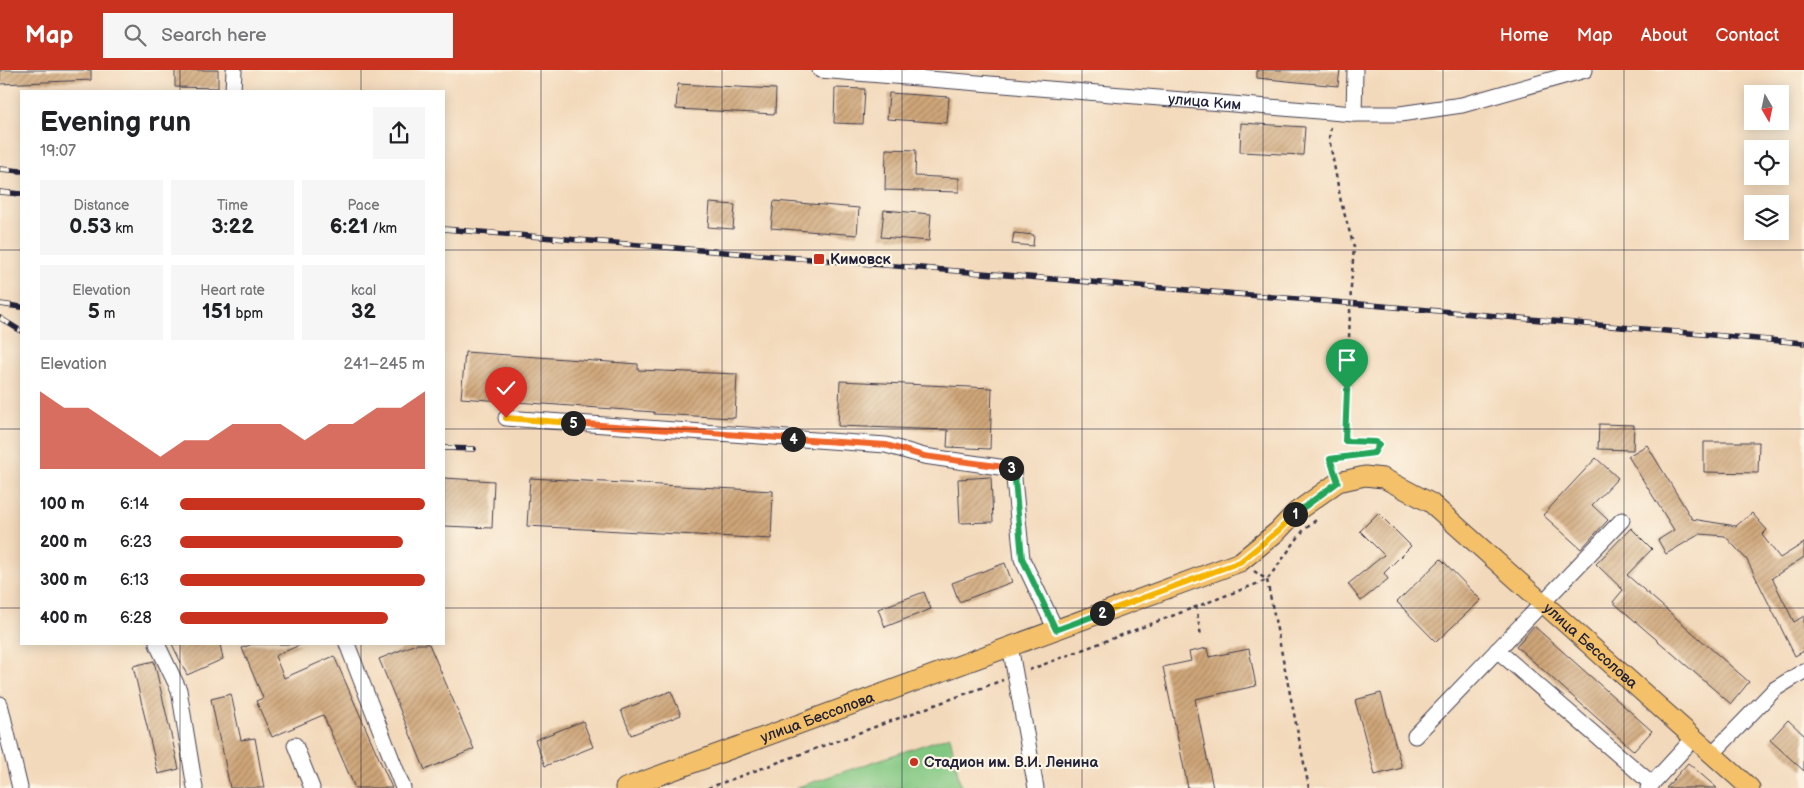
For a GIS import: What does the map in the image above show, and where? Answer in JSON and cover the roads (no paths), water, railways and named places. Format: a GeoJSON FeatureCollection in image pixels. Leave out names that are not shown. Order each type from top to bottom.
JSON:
{"type":"FeatureCollection","features":[{"type":"Feature","properties":{"kind":"main road","name":"улица Бессолова"},"geometry":{"type":"LineString","coordinates":[[625,788],[1240,562],[1278,531],[1296,512],[1338,482],[1365,476],[1383,478],[1431,503],[1750,788]]}},
{"type":"Feature","properties":{"kind":"street"},"geometry":{"type":"LineString","coordinates":[[233,90],[234,70]]}},
{"type":"Feature","properties":{"kind":"street","name":"улица Ким"},"geometry":{"type":"LineString","coordinates":[[820,70],[1354,114],[1400,114],[1462,105],[1585,70]]}},
{"type":"Feature","properties":{"kind":"street"},"geometry":{"type":"LineString","coordinates":[[1354,114],[1355,70]]}},
{"type":"Feature","properties":{"kind":"street"},"geometry":{"type":"LineString","coordinates":[[506,418],[886,445],[924,456],[1014,469],[1022,558],[1056,630]]}},
{"type":"Feature","properties":{"kind":"street"},"geometry":{"type":"LineString","coordinates":[[1415,736],[1622,520]]}},
{"type":"Feature","properties":{"kind":"street"},"geometry":{"type":"LineString","coordinates":[[158,645],[179,690],[195,788]]}},
{"type":"Feature","properties":{"kind":"street"},"geometry":{"type":"LineString","coordinates":[[347,645],[403,788]]}},
{"type":"Feature","properties":{"kind":"street"},"geometry":{"type":"LineString","coordinates":[[1010,646],[1036,788]]}},
{"type":"Feature","properties":{"kind":"street"},"geometry":{"type":"LineString","coordinates":[[1497,650],[1650,786],[1694,738]]}},
{"type":"Feature","properties":{"kind":"street"},"geometry":{"type":"LineString","coordinates":[[1712,754],[1775,689],[1804,671]]}},
{"type":"Feature","properties":{"kind":"street"},"geometry":{"type":"LineString","coordinates":[[0,704],[20,788]]}},
{"type":"Feature","properties":{"kind":"street"},"geometry":{"type":"LineString","coordinates":[[295,745],[312,788]]}},
{"type":"Feature","properties":{"kind":"railway"},"geometry":{"type":"LineString","coordinates":[[0,169],[20,171]]}},
{"type":"Feature","properties":{"kind":"railway"},"geometry":{"type":"LineString","coordinates":[[0,192],[20,194]]}},
{"type":"Feature","properties":{"kind":"railway"},"geometry":{"type":"LineString","coordinates":[[445,229],[1371,305],[1804,343]]}},
{"type":"Feature","properties":{"kind":"railway"},"geometry":{"type":"LineString","coordinates":[[0,304],[20,307]]}},
{"type":"Feature","properties":{"kind":"railway"},"geometry":{"type":"LineString","coordinates":[[0,318],[20,330]]}},
{"type":"Feature","properties":{"kind":"railway"},"geometry":{"type":"LineString","coordinates":[[445,448],[474,449]]}},
{"type":"Feature","properties":{"kind":"place","name":"Кимовск"},"geometry":{"type":"Point","coordinates":[819,259]}},
{"type":"Feature","properties":{"kind":"place","name":"Стадион им. В.И. Ленина"},"geometry":{"type":"Point","coordinates":[914,762]}}]}
